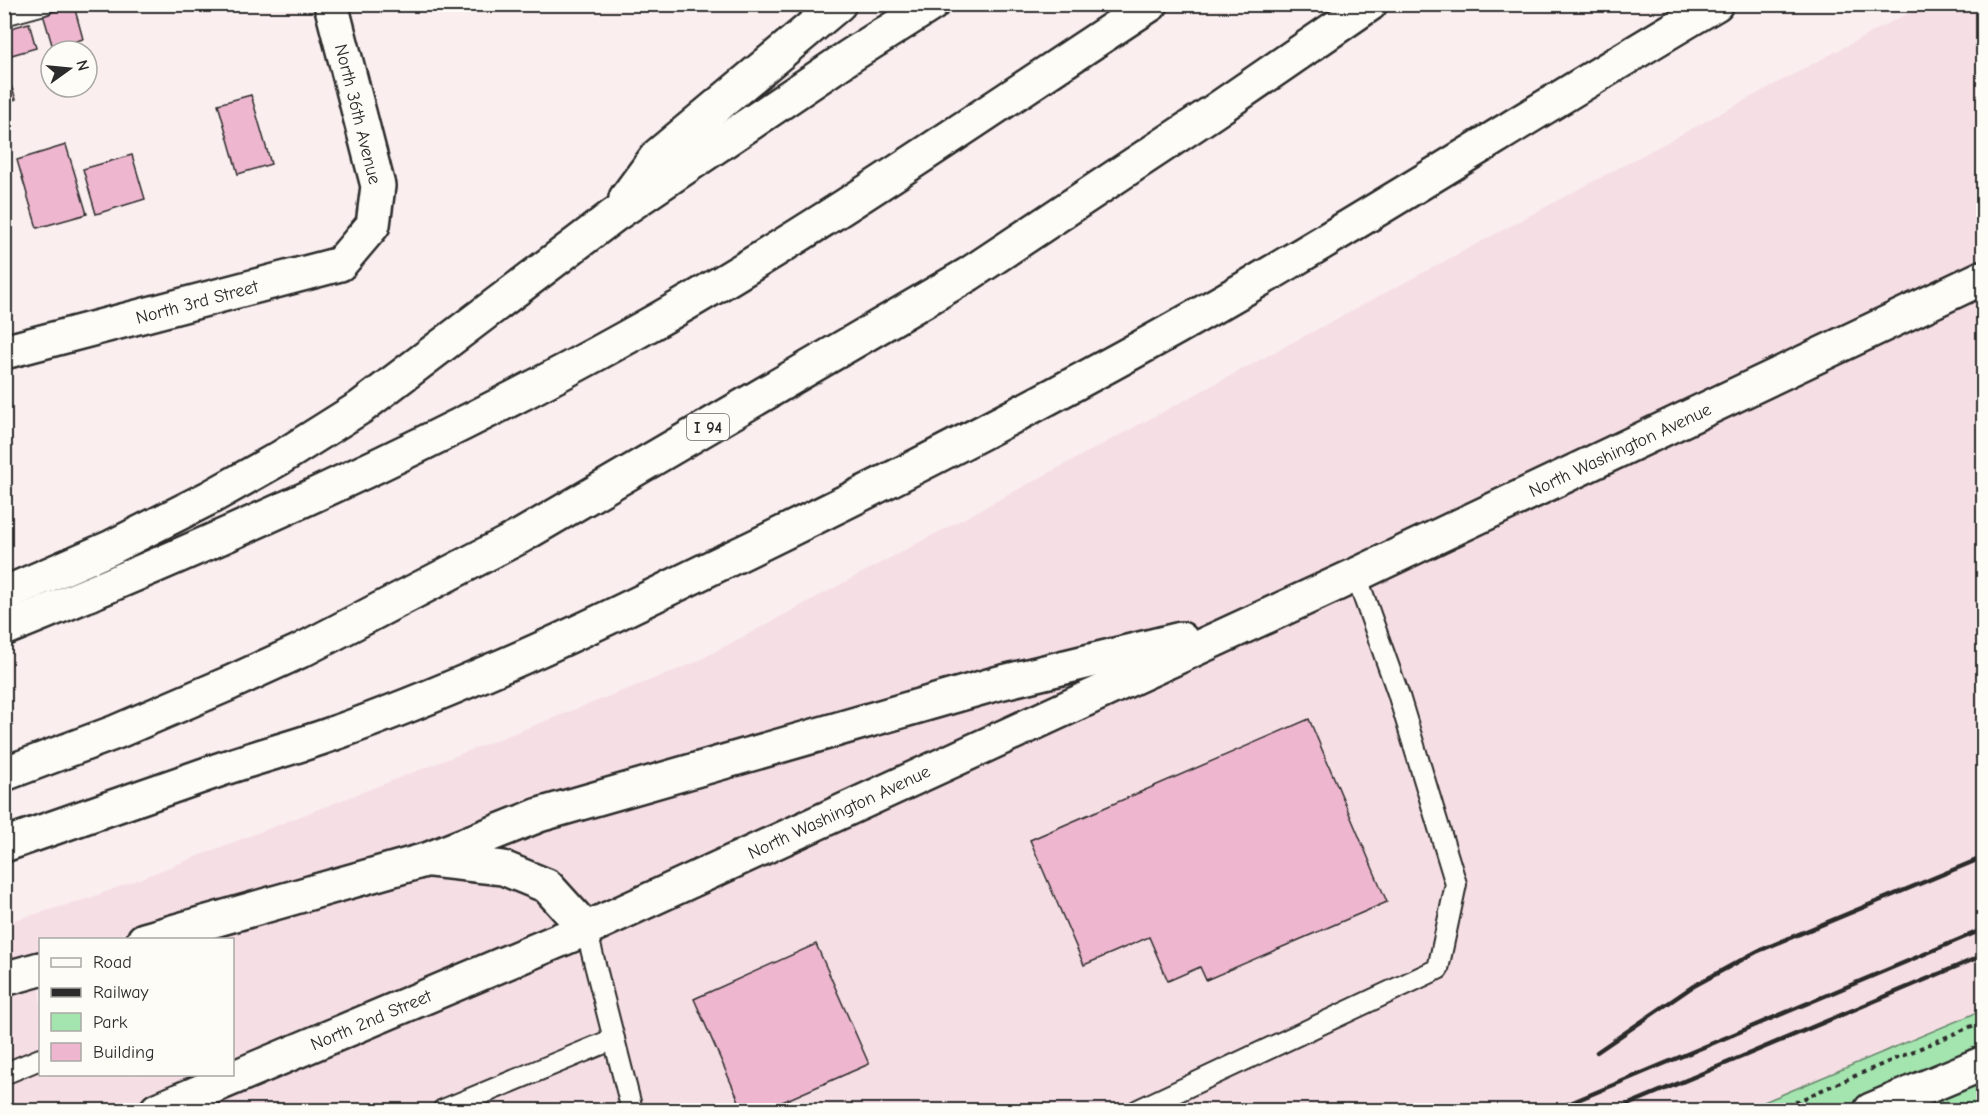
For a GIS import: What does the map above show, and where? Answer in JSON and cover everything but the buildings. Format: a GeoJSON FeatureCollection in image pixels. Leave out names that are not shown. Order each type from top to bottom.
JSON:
{"type":"FeatureCollection","features":[{"type":"Feature","properties":{"kind":"main road","name":"North 36th Avenue"},"geometry":{"type":"LineString","coordinates":[[331,4],[378,186],[373,225]]}},
{"type":"Feature","properties":{"kind":"main road"},"geometry":{"type":"LineString","coordinates":[[613,216],[657,156],[839,4]]}},
{"type":"Feature","properties":{"kind":"main road"},"geometry":{"type":"LineString","coordinates":[[4,594],[110,548],[209,498],[280,458],[361,407],[613,216],[850,56],[932,4]]}},
{"type":"Feature","properties":{"kind":"main road"},"geometry":{"type":"LineString","coordinates":[[4,629],[239,530],[455,428],[576,365],[691,300],[839,210],[1038,81],[1151,4]]}},
{"type":"Feature","properties":{"kind":"main road","name":"I 94"},"geometry":{"type":"LineString","coordinates":[[4,774],[116,732],[240,679],[300,651],[521,536],[969,274],[1213,112],[1370,4]]}},
{"type":"Feature","properties":{"kind":"main road"},"geometry":{"type":"LineString","coordinates":[[4,845],[211,773],[332,734],[495,670],[808,522],[1098,370],[1286,264],[1575,87],[1716,4]]}},
{"type":"Feature","properties":{"kind":"main road","name":"North 3rd Street"},"geometry":{"type":"LineString","coordinates":[[4,352],[340,264],[373,225]]}},
{"type":"Feature","properties":{"kind":"main road","name":"North Washington Avenue"},"geometry":{"type":"LineString","coordinates":[[429,860],[503,868],[547,886],[586,929],[1356,575],[1983,277]]}},
{"type":"Feature","properties":{"kind":"main road","name":"North Washington Avenue"},"geometry":{"type":"LineString","coordinates":[[148,938],[429,860],[539,815],[585,801],[995,684],[1255,621]]}},
{"type":"Feature","properties":{"kind":"main road","name":"North 2nd Street"},"geometry":{"type":"LineString","coordinates":[[157,1110],[586,929]]}},
{"type":"Feature","properties":{"kind":"main road"},"geometry":{"type":"LineString","coordinates":[[4,979],[39,969]]}},
{"type":"Feature","properties":{"kind":"main road"},"geometry":{"type":"LineString","coordinates":[[1871,1110],[1983,1063]]}},
{"type":"Feature","properties":{"kind":"lane"},"geometry":{"type":"LineString","coordinates":[[4,15],[44,4]]}},
{"type":"Feature","properties":{"kind":"lane"},"geometry":{"type":"LineString","coordinates":[[1138,1110],[1438,969],[1456,884],[1398,693],[1356,575]]}},
{"type":"Feature","properties":{"kind":"lane"},"geometry":{"type":"LineString","coordinates":[[586,929],[632,1110]]}},
{"type":"Feature","properties":{"kind":"lane"},"geometry":{"type":"LineString","coordinates":[[443,1110],[614,1039]]}},
{"type":"Feature","properties":{"kind":"lane"},"geometry":{"type":"LineString","coordinates":[[4,1074],[39,1059]]}},
{"type":"Feature","properties":{"kind":"path"},"geometry":{"type":"LineString","coordinates":[[1779,1110],[1983,1021]]}},
{"type":"Feature","properties":{"kind":"shaded area"},"geometry":{"type":"Polygon","coordinates":[[[1923,5],[1983,5],[1983,1010],[1745,1110],[5,1110],[5,923],[90,898],[692,664],[1923,5]]]}},
{"type":"Feature","properties":{"kind":"green space"},"geometry":{"type":"Polygon","coordinates":[[[1983,1010],[1983,1110],[1745,1110],[1983,1010]]]}},
{"type":"Feature","properties":{"kind":"railway"},"geometry":{"type":"LineString","coordinates":[[1597,1052],[1692,987],[1756,952],[1984,857]]}},
{"type":"Feature","properties":{"kind":"railway"},"geometry":{"type":"LineString","coordinates":[[1554,1110],[1984,929]]}},
{"type":"Feature","properties":{"kind":"railway"},"geometry":{"type":"LineString","coordinates":[[1615,1110],[1984,955]]}}]}
